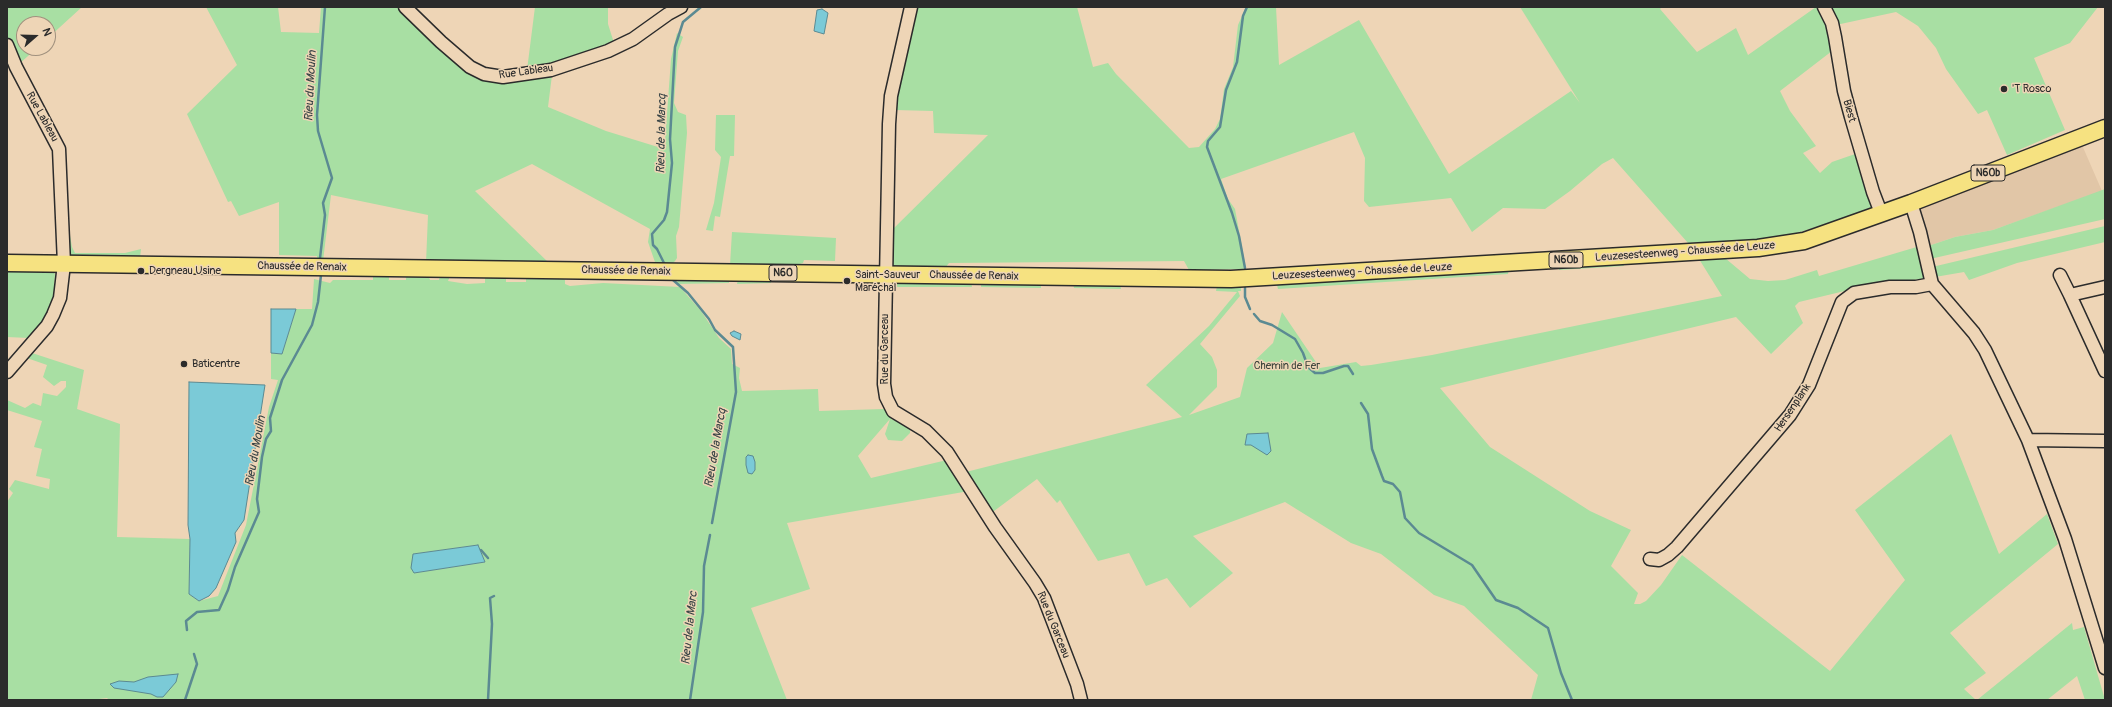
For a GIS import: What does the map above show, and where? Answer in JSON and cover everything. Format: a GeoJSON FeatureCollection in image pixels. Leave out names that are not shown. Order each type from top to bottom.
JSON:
{"type":"FeatureCollection","features":[{"type":"Feature","properties":{"kind":"main road","name":"Leuzesesteenweg - Chaussée de Leuze"},"geometry":{"type":"LineString","coordinates":[[1245,279],[1758,248],[1804,241],[1911,203],[2105,128]]}},
{"type":"Feature","properties":{"kind":"main road","name":"Chaussée de Renaix"},"geometry":{"type":"LineString","coordinates":[[7,263],[1245,279]]}},
{"type":"Feature","properties":{"kind":"street","name":"Rue Lableau"},"geometry":{"type":"LineString","coordinates":[[405,7],[441,42],[470,67],[484,74],[503,77],[551,70],[608,51],[633,39],[668,14],[681,7]]}},
{"type":"Feature","properties":{"kind":"street","name":"Rue du Garceau"},"geometry":{"type":"LineString","coordinates":[[911,7],[890,106],[884,384],[886,397],[893,411],[926,430],[947,452],[995,527],[1035,583],[1044,598],[1077,684],[1081,700]]}},
{"type":"Feature","properties":{"kind":"street","name":"Biest"},"geometry":{"type":"LineString","coordinates":[[1824,7],[1832,23],[1844,91],[1872,192],[1881,213]]}},
{"type":"Feature","properties":{"kind":"street","name":"Rue Lableau"},"geometry":{"type":"LineString","coordinates":[[7,45],[18,73],[59,149],[61,158],[61,205],[64,264],[60,298],[54,315],[47,326],[7,372]]}},
{"type":"Feature","properties":{"kind":"street"},"geometry":{"type":"LineString","coordinates":[[1911,203],[1920,232],[1932,284],[1974,333],[1985,350],[2028,440],[2065,539],[2105,668]]}},
{"type":"Feature","properties":{"kind":"street"},"geometry":{"type":"LineString","coordinates":[[2060,276],[2105,371]]}},
{"type":"Feature","properties":{"kind":"street","name":"Hersenplank"},"geometry":{"type":"LineString","coordinates":[[1650,559],[1659,560],[1668,555],[1677,547],[1786,421],[1809,385],[1842,302],[1854,294],[1890,287],[1916,287],[1932,284]]}},
{"type":"Feature","properties":{"kind":"street"},"geometry":{"type":"LineString","coordinates":[[2070,295],[2105,288]]}},
{"type":"Feature","properties":{"kind":"street"},"geometry":{"type":"LineString","coordinates":[[2028,440],[2105,441]]}},
{"type":"Feature","properties":{"kind":"shaded area"},"geometry":{"type":"Polygon","coordinates":[[[2082,145],[2102,191],[1993,230],[1955,237],[1928,246],[1918,209],[1920,207],[2082,145]]]}},
{"type":"Feature","properties":{"kind":"green space"},"geometry":{"type":"Polygon","coordinates":[[[7,7],[82,7],[56,31],[56,16],[16,16],[16,56],[28,56],[19,64],[7,39],[7,7]]]}},
{"type":"Feature","properties":{"kind":"green space"},"geometry":{"type":"Polygon","coordinates":[[[206,7],[278,7],[281,32],[319,33],[321,7],[399,7],[470,69],[552,75],[548,107],[606,131],[658,147],[663,145],[665,141],[671,59],[677,33],[683,37],[678,51],[674,103],[678,112],[686,115],[687,133],[679,227],[676,236],[677,258],[671,265],[656,265],[648,242],[650,229],[532,164],[475,191],[550,264],[426,263],[428,215],[331,195],[323,261],[317,261],[317,256],[279,255],[279,202],[239,216],[231,201],[228,202],[187,114],[237,65],[206,7]]]}},
{"type":"Feature","properties":{"kind":"green space"},"geometry":{"type":"Polygon","coordinates":[[[535,7],[608,7],[608,24],[614,43],[527,70],[535,7]]]}},
{"type":"Feature","properties":{"kind":"green space"},"geometry":{"type":"Polygon","coordinates":[[[913,7],[1077,7],[1093,67],[1108,63],[1116,74],[1189,148],[1199,147],[1215,129],[1220,119],[1224,89],[1233,67],[1238,25],[1246,7],[1276,7],[1279,65],[1359,20],[1449,174],[1571,91],[1580,103],[1520,7],[1662,7],[1660,9],[1697,52],[1736,28],[1748,55],[1816,7],[1820,7],[1828,18],[1832,51],[1780,91],[1790,111],[1816,146],[1803,153],[1820,173],[1832,162],[1858,153],[1874,208],[1782,238],[1688,243],[1613,158],[1602,164],[1570,191],[1545,209],[1503,208],[1472,232],[1451,198],[1369,207],[1364,201],[1365,158],[1354,132],[1221,179],[1228,199],[1235,209],[1246,269],[1189,270],[1184,261],[949,263],[945,268],[892,267],[890,232],[988,135],[934,133],[933,111],[895,110],[913,7]]]}},
{"type":"Feature","properties":{"kind":"green space","name":"'T Rosco"},"geometry":{"type":"Polygon","coordinates":[[[1831,7],[2098,7],[2070,43],[2034,58],[2065,130],[2007,155],[1987,110],[1978,114],[1946,69],[1936,48],[1918,26],[1896,12],[1836,25],[1831,7]]]}},
{"type":"Feature","properties":{"kind":"green space"},"geometry":{"type":"Polygon","coordinates":[[[716,115],[735,115],[734,156],[730,156],[720,217],[715,216],[713,231],[706,230],[714,203],[721,157],[715,150],[716,115]]]}},
{"type":"Feature","properties":{"kind":"green space"},"geometry":{"type":"Polygon","coordinates":[[[2105,189],[2105,219],[1930,259],[1928,246],[1955,237],[1993,230],[2105,189]]]}},
{"type":"Feature","properties":{"kind":"green space"},"geometry":{"type":"Polygon","coordinates":[[[67,218],[72,247],[75,253],[125,253],[141,249],[140,258],[73,257],[67,250],[67,218]]]}},
{"type":"Feature","properties":{"kind":"green space"},"geometry":{"type":"Polygon","coordinates":[[[2105,226],[2105,242],[2017,263],[1969,280],[1964,272],[1935,277],[1932,267],[2105,226]]]}},
{"type":"Feature","properties":{"kind":"green space"},"geometry":{"type":"Polygon","coordinates":[[[732,232],[836,238],[835,261],[804,260],[803,263],[793,266],[730,265],[732,232]]]}},
{"type":"Feature","properties":{"kind":"green space","name":"Chemin de Fer"},"geometry":{"type":"Polygon","coordinates":[[[1920,246],[1927,278],[1857,288],[1799,302],[1795,306],[1803,323],[1771,354],[1736,317],[1440,388],[1490,447],[1590,511],[1631,530],[1611,566],[1638,593],[1634,604],[1640,604],[1646,601],[1661,585],[1682,555],[1830,671],[1905,580],[1855,510],[1951,434],[1999,554],[2047,514],[2058,544],[1950,633],[1986,673],[1964,689],[1976,700],[1531,700],[1538,675],[1464,606],[1434,595],[1381,554],[1351,543],[1285,502],[1193,536],[1233,573],[1190,608],[1167,578],[1146,586],[1129,553],[1098,561],[1060,500],[1057,503],[1037,479],[990,514],[966,472],[1182,417],[1146,385],[1209,326],[1237,292],[1216,291],[1217,286],[1241,288],[1241,291],[1238,291],[1240,296],[1200,344],[1212,357],[1217,370],[1217,387],[1189,415],[1240,397],[1247,368],[1273,343],[1282,312],[1320,368],[1356,362],[1361,366],[1371,365],[1432,355],[1722,296],[1699,259],[1725,258],[1750,279],[1768,281],[1785,280],[1817,270],[1819,276],[1920,246]]]}},
{"type":"Feature","properties":{"kind":"green space"},"geometry":{"type":"Polygon","coordinates":[[[1623,262],[1624,266],[1559,270],[1559,266],[1623,262]]]}},
{"type":"Feature","properties":{"kind":"green space"},"geometry":{"type":"Polygon","coordinates":[[[1509,269],[1508,274],[1278,289],[1277,285],[1509,269]]]}},
{"type":"Feature","properties":{"kind":"green space"},"geometry":{"type":"Polygon","coordinates":[[[7,272],[53,272],[55,274],[54,289],[59,291],[53,312],[29,338],[7,337],[7,272]]]}},
{"type":"Feature","properties":{"kind":"green space"},"geometry":{"type":"Polygon","coordinates":[[[373,275],[389,275],[389,280],[406,280],[406,275],[425,275],[429,277],[430,280],[439,280],[440,275],[450,276],[448,281],[467,284],[485,283],[485,277],[506,277],[506,282],[526,282],[526,277],[562,277],[565,280],[565,284],[570,286],[603,283],[680,287],[701,311],[719,338],[731,349],[732,364],[740,368],[739,378],[742,391],[818,389],[819,411],[884,409],[893,416],[891,419],[907,425],[910,428],[910,433],[902,441],[888,440],[885,434],[890,419],[858,456],[871,478],[947,460],[969,491],[787,523],[810,589],[751,608],[787,700],[109,700],[107,698],[91,700],[7,700],[7,502],[13,493],[9,489],[15,480],[49,489],[50,479],[36,476],[42,449],[34,447],[42,421],[7,410],[7,400],[25,408],[33,403],[41,406],[43,393],[57,396],[66,387],[66,381],[61,381],[54,386],[43,377],[47,365],[24,357],[29,352],[84,370],[77,409],[120,424],[117,537],[190,539],[189,594],[199,601],[218,596],[246,525],[269,407],[278,380],[271,379],[271,353],[282,354],[296,309],[312,309],[314,279],[330,283],[333,280],[373,280],[373,275]],[[478,545],[413,554],[414,573],[485,562],[478,545]]]}},
{"type":"Feature","properties":{"kind":"green space"},"geometry":{"type":"Polygon","coordinates":[[[678,278],[729,279],[729,283],[677,284],[678,278]]]}},
{"type":"Feature","properties":{"kind":"green space"},"geometry":{"type":"Polygon","coordinates":[[[738,279],[771,281],[771,283],[737,284],[738,279]]]}},
{"type":"Feature","properties":{"kind":"green space"},"geometry":{"type":"Polygon","coordinates":[[[893,282],[971,282],[972,287],[895,287],[891,291],[890,285],[893,282]]]}},
{"type":"Feature","properties":{"kind":"green space"},"geometry":{"type":"Polygon","coordinates":[[[1041,283],[1041,288],[981,287],[981,284],[1041,283]]]}},
{"type":"Feature","properties":{"kind":"green space"},"geometry":{"type":"Polygon","coordinates":[[[1073,284],[1120,284],[1121,289],[1074,288],[1073,284]]]}},
{"type":"Feature","properties":{"kind":"green space"},"geometry":{"type":"Polygon","coordinates":[[[2072,623],[2073,630],[2084,627],[2105,700],[2085,700],[2077,676],[2047,700],[1977,700],[2072,623]]]}},
{"type":"Feature","properties":{"kind":"water"},"geometry":{"type":"Polygon","coordinates":[[[822,9],[828,13],[824,34],[814,31],[817,10],[822,9]]]}},
{"type":"Feature","properties":{"kind":"water"},"geometry":{"type":"Polygon","coordinates":[[[271,309],[296,309],[282,354],[271,353],[271,309]]]}},
{"type":"Feature","properties":{"kind":"water"},"geometry":{"type":"Polygon","coordinates":[[[734,331],[741,334],[740,340],[732,336],[730,333],[734,331]]]}},
{"type":"Feature","properties":{"kind":"water"},"geometry":{"type":"Polygon","coordinates":[[[189,382],[265,385],[244,520],[235,533],[236,542],[216,588],[209,596],[199,601],[189,594],[189,382]]]}},
{"type":"Feature","properties":{"kind":"water"},"geometry":{"type":"Polygon","coordinates":[[[1268,433],[1271,451],[1267,455],[1251,445],[1245,445],[1247,434],[1268,433]]]}},
{"type":"Feature","properties":{"kind":"water"},"geometry":{"type":"Polygon","coordinates":[[[748,455],[753,456],[755,462],[755,470],[752,474],[748,473],[746,465],[746,457],[748,455]]]}},
{"type":"Feature","properties":{"kind":"water"},"geometry":{"type":"Polygon","coordinates":[[[478,545],[485,562],[414,573],[411,568],[413,554],[478,545]]]}},
{"type":"Feature","properties":{"kind":"water"},"geometry":{"type":"Polygon","coordinates":[[[178,674],[176,682],[163,697],[114,688],[110,684],[119,681],[134,682],[148,677],[178,674]]]}},
{"type":"Feature","properties":{"kind":"waterway","name":"Rieu du Moulin"},"geometry":{"type":"LineString","coordinates":[[320,258],[325,215],[323,203],[332,178],[318,131],[317,115],[325,7]]}},
{"type":"Feature","properties":{"kind":"waterway","name":"Rieu de la Marcq"},"geometry":{"type":"LineString","coordinates":[[664,263],[657,249],[653,245],[652,234],[664,220],[667,212],[672,163],[670,139],[675,47],[683,22],[701,7]]}},
{"type":"Feature","properties":{"kind":"waterway"},"geometry":{"type":"LineString","coordinates":[[1245,268],[1239,236],[1232,213],[1207,147],[1208,141],[1220,127],[1226,90],[1237,62],[1243,16],[1247,7]]}},
{"type":"Feature","properties":{"kind":"waterway","name":"Rieu du Moulin"},"geometry":{"type":"LineString","coordinates":[[187,630],[186,621],[197,612],[219,610],[228,590],[235,567],[259,512],[257,499],[262,457],[266,439],[271,431],[270,418],[282,380],[312,325],[318,302],[321,275]]}},
{"type":"Feature","properties":{"kind":"waterway","name":"Rieu de la Marcq"},"geometry":{"type":"LineString","coordinates":[[673,280],[688,293],[709,319],[715,330],[733,347],[736,392],[712,523]]}},
{"type":"Feature","properties":{"kind":"waterway"},"geometry":{"type":"LineString","coordinates":[[1245,288],[1245,297],[1250,309]]}},
{"type":"Feature","properties":{"kind":"waterway"},"geometry":{"type":"LineString","coordinates":[[1254,314],[1260,321],[1272,325],[1295,339],[1303,353],[1308,367],[1315,373],[1323,373],[1348,366],[1353,374]]}},
{"type":"Feature","properties":{"kind":"waterway"},"geometry":{"type":"LineString","coordinates":[[1361,403],[1368,414],[1372,449],[1382,476],[1384,481],[1393,484],[1400,492],[1405,518],[1419,533],[1472,565],[1496,600],[1518,608],[1548,628],[1561,673],[1572,700]]}},
{"type":"Feature","properties":{"kind":"waterway","name":"Rieu de la Marc"},"geometry":{"type":"LineString","coordinates":[[690,700],[703,612],[704,566],[710,535]]}},
{"type":"Feature","properties":{"kind":"waterway"},"geometry":{"type":"LineString","coordinates":[[481,550],[488,558]]}},
{"type":"Feature","properties":{"kind":"waterway"},"geometry":{"type":"LineString","coordinates":[[488,700],[492,624],[490,598],[494,596]]}},
{"type":"Feature","properties":{"kind":"waterway","name":"Rieu du Moulin"},"geometry":{"type":"LineString","coordinates":[[185,700],[197,664],[194,654]]}},
{"type":"Feature","properties":{"kind":"place","name":"'T Rosco"},"geometry":{"type":"Point","coordinates":[2004,89]}},
{"type":"Feature","properties":{"kind":"place","name":"Dergneau Usine"},"geometry":{"type":"Point","coordinates":[141,271]}},
{"type":"Feature","properties":{"kind":"place","name":"Saint-Sauveur Maréchal"},"geometry":{"type":"Point","coordinates":[847,281]}},
{"type":"Feature","properties":{"kind":"place","name":"Baticentre"},"geometry":{"type":"Point","coordinates":[184,364]}}]}
